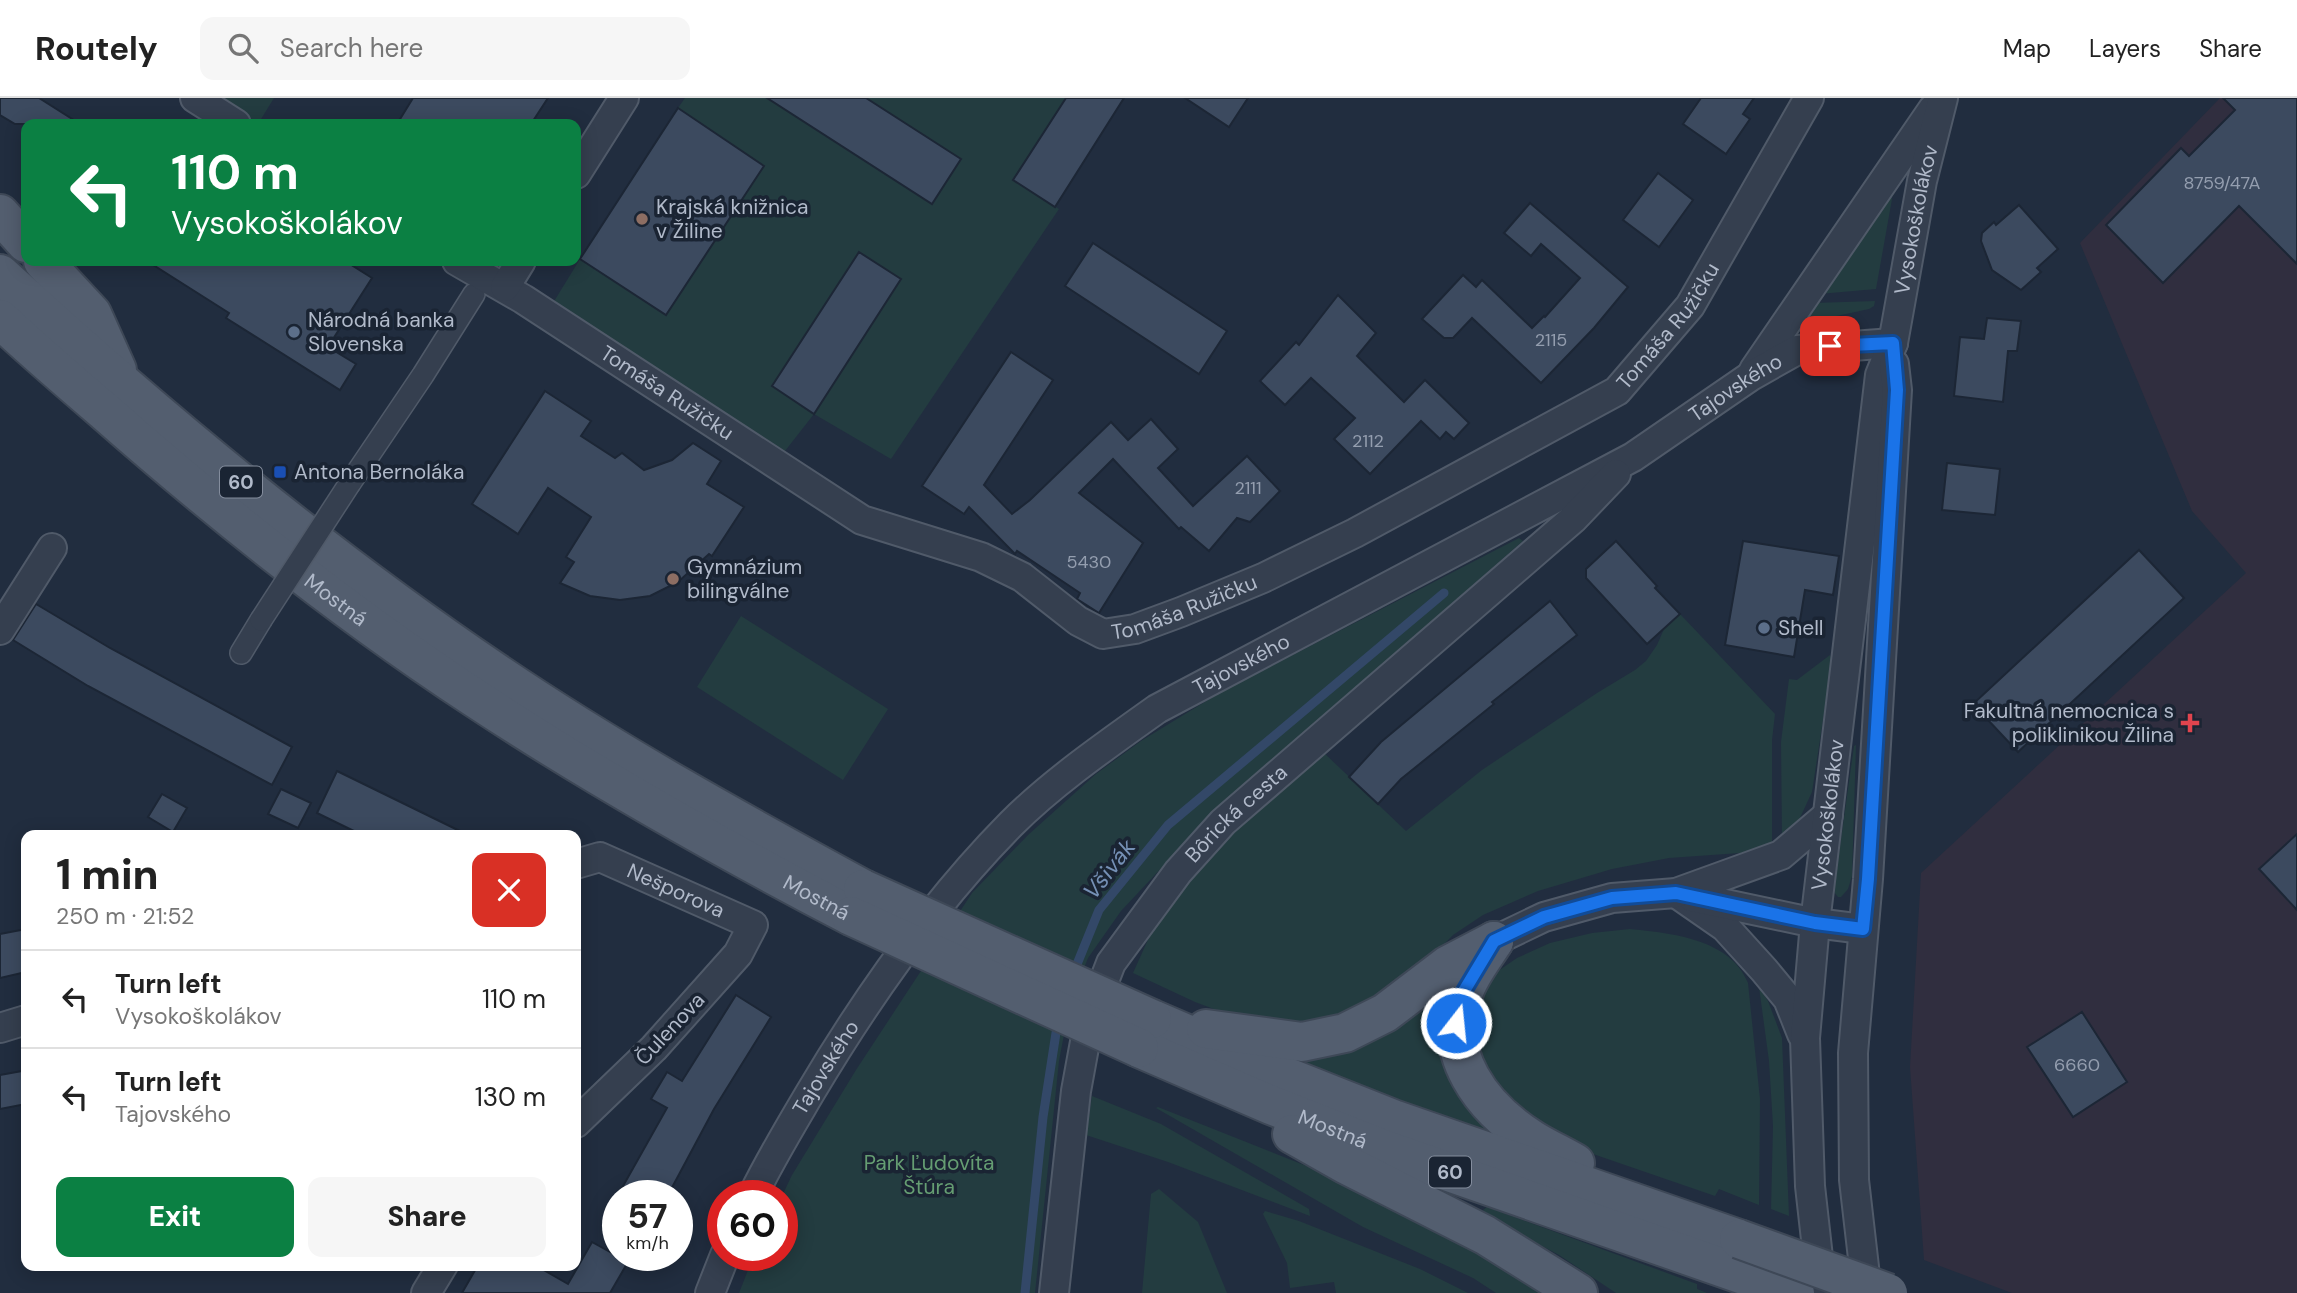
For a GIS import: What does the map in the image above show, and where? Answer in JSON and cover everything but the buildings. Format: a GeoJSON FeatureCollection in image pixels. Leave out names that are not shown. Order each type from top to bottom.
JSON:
{"type":"FeatureCollection","features":[{"type":"Feature","properties":{"kind":"main road"},"geometry":{"type":"LineString","coordinates":[[0,214],[21,237]]}},
{"type":"Feature","properties":{"kind":"main road"},"geometry":{"type":"LineString","coordinates":[[48,266],[92,314],[122,382]]}},
{"type":"Feature","properties":{"kind":"main road","name":"Mostná"},"geometry":{"type":"LineString","coordinates":[[0,274],[122,382],[281,516],[388,597],[496,673],[651,771],[746,825],[857,902]]}},
{"type":"Feature","properties":{"kind":"main road","name":"Mostná"},"geometry":{"type":"LineString","coordinates":[[0,319],[169,468],[371,626],[476,699],[730,853],[857,902],[1153,1037],[1383,1149],[1742,1257]]}},
{"type":"Feature","properties":{"kind":"main road"},"geometry":{"type":"LineString","coordinates":[[1153,1037],[1302,1042],[1345,1033],[1385,1013],[1448,965],[1494,941]]}},
{"type":"Feature","properties":{"kind":"main road"},"geometry":{"type":"LineString","coordinates":[[1494,941],[1464,991],[1456,1023],[1459,1048],[1468,1078],[1492,1109],[1531,1139],[1679,1218]]}},
{"type":"Feature","properties":{"kind":"main road"},"geometry":{"type":"LineString","coordinates":[[1153,1037],[1345,1164],[1485,1235],[1578,1293]]}},
{"type":"Feature","properties":{"kind":"main road","name":"Mostná"},"geometry":{"type":"LineString","coordinates":[[1153,1037],[1282,1075],[1393,1118],[1679,1218],[1742,1257]]}},
{"type":"Feature","properties":{"kind":"main road","name":"60"},"geometry":{"type":"LineString","coordinates":[[1742,1257],[1795,1293]]}},
{"type":"Feature","properties":{"kind":"main road","name":"60"},"geometry":{"type":"LineString","coordinates":[[1742,1257],[1888,1293]]}},
{"type":"Feature","properties":{"kind":"street"},"geometry":{"type":"LineString","coordinates":[[195,98],[228,119]]}},
{"type":"Feature","properties":{"kind":"street"},"geometry":{"type":"LineString","coordinates":[[581,166],[624,98]]}},
{"type":"Feature","properties":{"kind":"street","name":"Tomáša Ružičku"},"geometry":{"type":"LineString","coordinates":[[466,266],[505,287],[862,520],[981,557],[1022,577],[1078,621],[1103,634],[1135,629],[1263,578],[1355,533],[1618,391],[1690,306],[1809,98]]}},
{"type":"Feature","properties":{"kind":"street"},"geometry":{"type":"LineString","coordinates":[[1751,376],[1942,98]]}},
{"type":"Feature","properties":{"kind":"street","name":"Vysokoškolákov"},"geometry":{"type":"LineString","coordinates":[[1822,1293],[1810,1186],[1805,1038],[1815,923],[1880,374],[1893,343],[1922,181],[1942,98]]}},
{"type":"Feature","properties":{"kind":"street"},"geometry":{"type":"LineString","coordinates":[[505,287],[518,266]]}},
{"type":"Feature","properties":{"kind":"street"},"geometry":{"type":"LineString","coordinates":[[241,653],[474,295]]}},
{"type":"Feature","properties":{"kind":"street","name":"Vysokoškolákov"},"geometry":{"type":"LineString","coordinates":[[1867,1293],[1854,1180],[1853,1053],[1868,879],[1897,390],[1893,343]]}},
{"type":"Feature","properties":{"kind":"street","name":"Tajovského"},"geometry":{"type":"LineString","coordinates":[[760,1180],[833,1054],[915,936],[964,874],[1012,822],[1082,764],[1157,709],[1633,457],[1751,376],[1797,350],[1893,343]]}},
{"type":"Feature","properties":{"kind":"street","name":"Bôrická cesta"},"geometry":{"type":"LineString","coordinates":[[1054,1293],[1076,1091],[1089,1020],[1111,962],[1178,872],[1223,822],[1573,519],[1633,457]]}},
{"type":"Feature","properties":{"kind":"street"},"geometry":{"type":"LineString","coordinates":[[0,631],[52,548]]}},
{"type":"Feature","properties":{"kind":"street"},"geometry":{"type":"LineString","coordinates":[[1494,941],[1544,917],[1612,898],[1676,893],[1781,855],[1828,815]]}},
{"type":"Feature","properties":{"kind":"street","name":"Nešporova"},"geometry":{"type":"LineString","coordinates":[[588,861],[753,925]]}},
{"type":"Feature","properties":{"kind":"street"},"geometry":{"type":"LineString","coordinates":[[1676,893],[1815,923],[1863,929]]}},
{"type":"Feature","properties":{"kind":"street"},"geometry":{"type":"LineString","coordinates":[[1676,893],[1725,927],[1764,970],[1787,999],[1805,1038]]}},
{"type":"Feature","properties":{"kind":"street","name":"Čulenova"},"geometry":{"type":"LineString","coordinates":[[581,1118],[654,1048],[738,954],[753,925]]}},
{"type":"Feature","properties":{"kind":"street"},"geometry":{"type":"LineString","coordinates":[[0,1028],[21,1022]]}},
{"type":"Feature","properties":{"kind":"street"},"geometry":{"type":"LineString","coordinates":[[426,1293],[439,1271]]}},
{"type":"Feature","properties":{"kind":"street"},"geometry":{"type":"LineString","coordinates":[[710,1293],[719,1271]]}},
{"type":"Feature","properties":{"kind":"shaded area","name":"Fakultná nemocnica s poliklinikou Žilina"},"geometry":{"type":"Polygon","coordinates":[[[2220,98],[2297,98],[2297,1293],[2012,1293],[1924,1260],[1910,1067],[1921,873],[2246,573],[2192,511],[2080,243],[2220,98]]]}},
{"type":"Feature","properties":{"kind":"green space"},"geometry":{"type":"Polygon","coordinates":[[[217,98],[274,98],[261,119],[250,119],[217,98]]]}},
{"type":"Feature","properties":{"kind":"green space"},"geometry":{"type":"Polygon","coordinates":[[[685,98],[767,98],[932,204],[961,159],[866,98],[1066,98],[1013,179],[1059,209],[891,459],[814,414],[785,451],[553,303],[576,266],[581,266],[581,260],[666,315],[764,166],[678,108],[685,98]],[[859,252],[772,386],[813,414],[901,279],[859,252]]]}},
{"type":"Feature","properties":{"kind":"green space"},"geometry":{"type":"Polygon","coordinates":[[[1890,192],[1892,199],[1876,289],[1819,294],[1890,192]]]}},
{"type":"Feature","properties":{"kind":"green space"},"geometry":{"type":"Polygon","coordinates":[[[1875,301],[1874,306],[1869,309],[1809,322],[1805,319],[1813,303],[1875,301]]]}},
{"type":"Feature","properties":{"kind":"green space","name":"Park Ľudovíta Štúra"},"geometry":{"type":"Polygon","coordinates":[[[1519,538],[1523,541],[1214,812],[1121,911],[1088,958],[1070,1003],[1059,1061],[1035,1293],[739,1293],[748,1271],[798,1271],[798,1180],[790,1180],[856,1070],[972,893],[1028,835],[1096,774],[1141,741],[1221,692],[1519,538]]]}},
{"type":"Feature","properties":{"kind":"green space"},"geometry":{"type":"Polygon","coordinates":[[[1680,614],[1775,714],[1772,740],[1772,844],[1754,852],[1669,858],[1612,869],[1538,891],[1483,915],[1453,935],[1408,981],[1376,1005],[1306,1030],[1238,1018],[1195,1002],[1133,973],[1151,933],[1190,880],[1233,831],[1322,751],[1406,831],[1482,770],[1635,670],[1646,661],[1664,629],[1680,614]]]}},
{"type":"Feature","properties":{"kind":"green space"},"geometry":{"type":"Polygon","coordinates":[[[741,616],[888,709],[843,780],[697,687],[741,616]]]}},
{"type":"Feature","properties":{"kind":"green space"},"geometry":{"type":"Polygon","coordinates":[[[1830,655],[1832,661],[1812,792],[1799,820],[1782,839],[1781,742],[1789,679],[1797,680],[1830,655]]]}},
{"type":"Feature","properties":{"kind":"green space"},"geometry":{"type":"Polygon","coordinates":[[[1856,745],[1852,876],[1848,889],[1838,897],[1834,892],[1836,875],[1856,745]]]}},
{"type":"Feature","properties":{"kind":"green space"},"geometry":{"type":"Polygon","coordinates":[[[1630,929],[1681,936],[1714,948],[1740,968],[1748,983],[1760,1099],[1759,1205],[1719,1189],[1715,1196],[1564,1144],[1529,1119],[1485,1072],[1472,1027],[1483,989],[1498,971],[1517,958],[1550,943],[1592,933],[1630,929]]]}},
{"type":"Feature","properties":{"kind":"green space"},"geometry":{"type":"Polygon","coordinates":[[[1447,987],[1499,1136],[1290,1060],[1447,987]]]}},
{"type":"Feature","properties":{"kind":"green space"},"geometry":{"type":"Polygon","coordinates":[[[1759,987],[1768,1001],[1782,1038],[1789,1216],[1771,1209],[1773,1126],[1769,1061],[1759,987]]]}},
{"type":"Feature","properties":{"kind":"green space"},"geometry":{"type":"Polygon","coordinates":[[[1092,1096],[1161,1124],[1309,1209],[1310,1216],[1168,1162],[1086,1135],[1092,1096]]]}},
{"type":"Feature","properties":{"kind":"green space"},"geometry":{"type":"Polygon","coordinates":[[[1156,1108],[1319,1171],[1556,1293],[1496,1293],[1473,1278],[1363,1227],[1156,1108]]]}},
{"type":"Feature","properties":{"kind":"green space"},"geometry":{"type":"Polygon","coordinates":[[[1159,1189],[1198,1222],[1227,1293],[1142,1293],[1151,1194],[1159,1189]]]}},
{"type":"Feature","properties":{"kind":"green space"},"geometry":{"type":"Polygon","coordinates":[[[1487,1207],[1697,1284],[1697,1289],[1707,1293],[1616,1293],[1559,1255],[1487,1217],[1483,1210],[1487,1207]]]}},
{"type":"Feature","properties":{"kind":"green space"},"geometry":{"type":"Polygon","coordinates":[[[1265,1211],[1299,1221],[1420,1269],[1468,1293],[1336,1293],[1334,1282],[1290,1288],[1287,1263],[1263,1214],[1265,1211]]]}},
{"type":"Feature","properties":{"kind":"waterway","name":"Všivák"},"geometry":{"type":"LineString","coordinates":[[1073,974],[1099,910],[1168,825],[1444,593]]}},
{"type":"Feature","properties":{"kind":"waterway","name":"Všivák"},"geometry":{"type":"LineString","coordinates":[[1025,1293],[1043,1117],[1058,1020]]}},
{"type":"Feature","properties":{"kind":"place","name":"Krajská knižnica v Žiline"},"geometry":{"type":"Point","coordinates":[642,219]}},
{"type":"Feature","properties":{"kind":"place","name":"Národná banka Slovenska"},"geometry":{"type":"Point","coordinates":[294,332]}},
{"type":"Feature","properties":{"kind":"place","name":"Antona Bernoláka"},"geometry":{"type":"Point","coordinates":[280,472]}},
{"type":"Feature","properties":{"kind":"place","name":"Gymnázium bilingválne"},"geometry":{"type":"Point","coordinates":[673,579]}},
{"type":"Feature","properties":{"kind":"place","name":"Shell"},"geometry":{"type":"Point","coordinates":[1764,628]}},
{"type":"Feature","properties":{"kind":"place","name":"Fakultná nemocnica s poliklinikou Žilina"},"geometry":{"type":"Point","coordinates":[2190,723]}},
{"type":"Feature","properties":{"kind":"route"},"geometry":{"type":"LineString","coordinates":[[1456,1023],[1464,991],[1494,941],[1544,917],[1612,898],[1676,893],[1787,918],[1863,929],[1897,390],[1893,343],[1830,346]]}}]}
